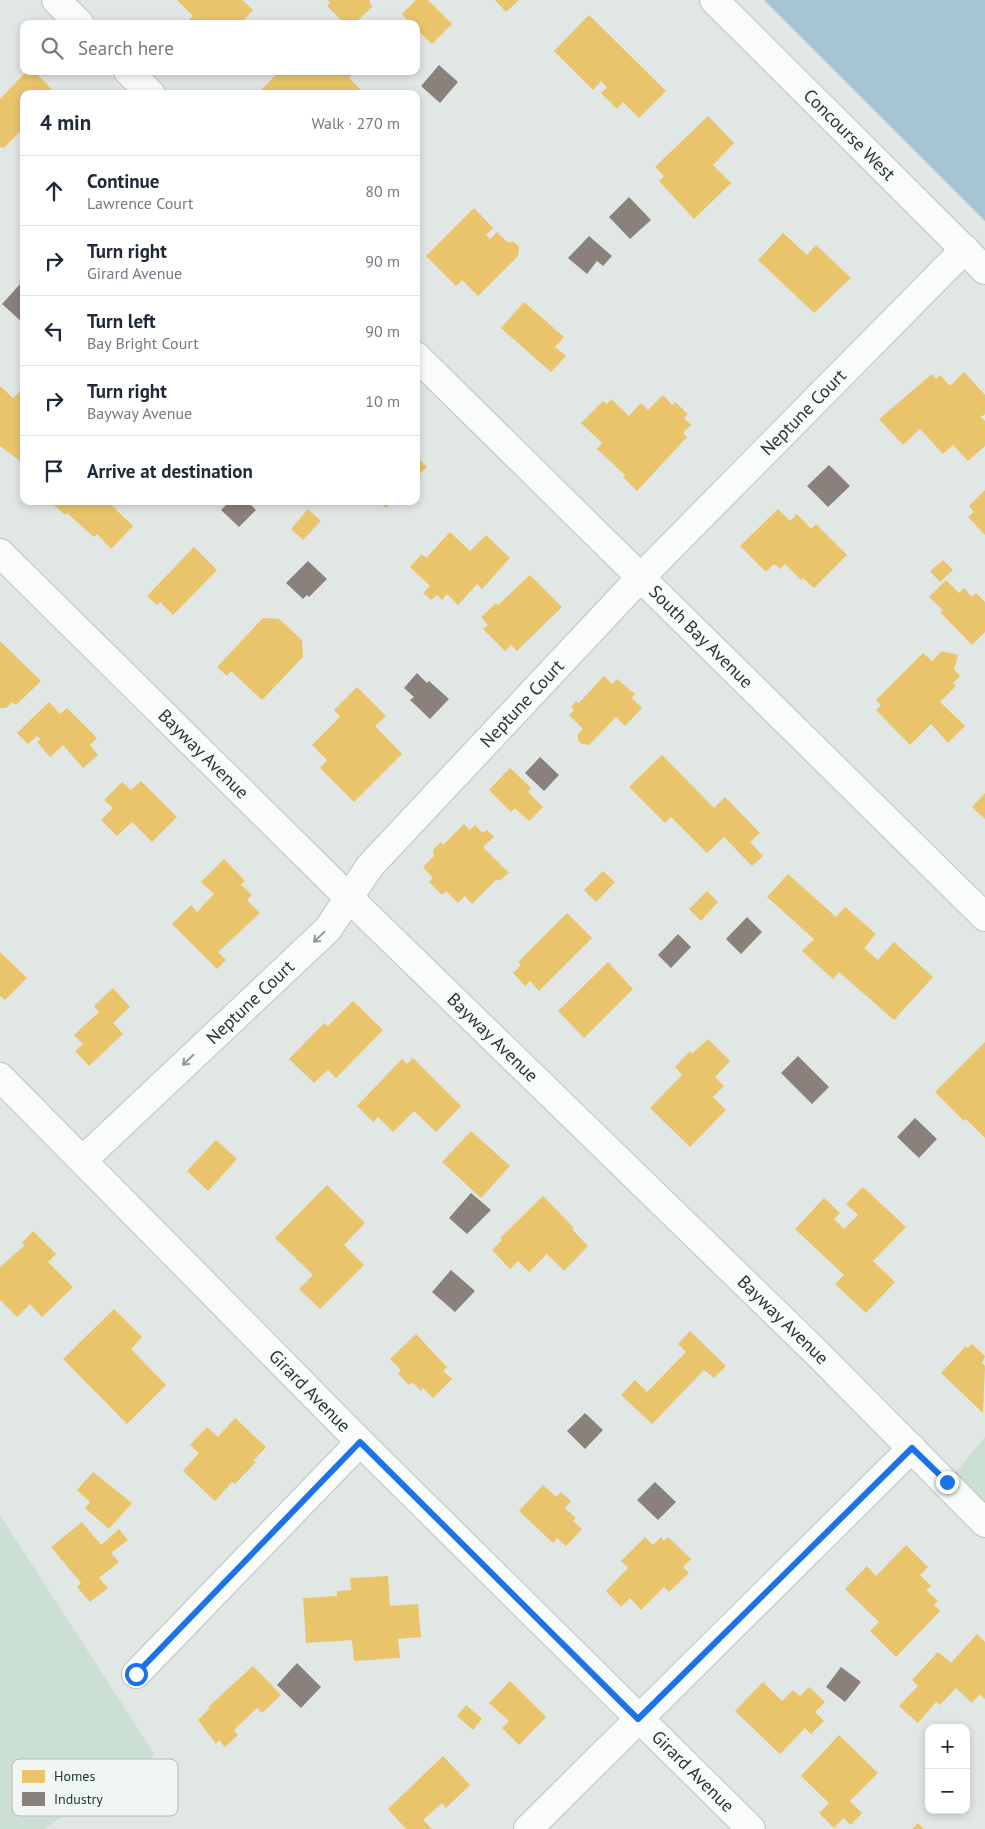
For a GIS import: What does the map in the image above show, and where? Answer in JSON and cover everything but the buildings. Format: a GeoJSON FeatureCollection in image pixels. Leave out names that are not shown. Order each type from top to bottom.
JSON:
{"type":"FeatureCollection","features":[{"type":"Feature","properties":{"kind":"street"},"geometry":{"type":"LineString","coordinates":[[56,0],[76,20]]}},
{"type":"Feature","properties":{"kind":"street","name":"Concourse West"},"geometry":{"type":"LineString","coordinates":[[714,0],[985,270]]}},
{"type":"Feature","properties":{"kind":"street"},"geometry":{"type":"LineString","coordinates":[[132,75],[147,90]]}},
{"type":"Feature","properties":{"kind":"street","name":"Neptune Court"},"geometry":{"type":"LineString","coordinates":[[84,1160],[328,929],[370,866],[640,578],[965,250]]}},
{"type":"Feature","properties":{"kind":"street","name":"South Bay Avenue"},"geometry":{"type":"LineString","coordinates":[[420,360],[985,917]]}},
{"type":"Feature","properties":{"kind":"street","name":"Bayway Avenue"},"geometry":{"type":"LineString","coordinates":[[0,553],[348,897],[811,1347],[985,1522]]}},
{"type":"Feature","properties":{"kind":"street","name":"Girard Avenue"},"geometry":{"type":"LineString","coordinates":[[0,1077],[84,1160],[360,1442],[751,1829]]}},
{"type":"Feature","properties":{"kind":"street"},"geometry":{"type":"LineString","coordinates":[[136,1674],[360,1442]]}},
{"type":"Feature","properties":{"kind":"street"},"geometry":{"type":"LineString","coordinates":[[528,1829],[912,1448]]}},
{"type":"Feature","properties":{"kind":"green space"},"geometry":{"type":"Polygon","coordinates":[[[985,1437],[985,1512],[951,1478],[985,1437]]]}},
{"type":"Feature","properties":{"kind":"green space"},"geometry":{"type":"Polygon","coordinates":[[[0,1515],[155,1755],[149,1759],[12,1759],[12,1816],[64,1816],[44,1829],[0,1829],[0,1515]]]}},
{"type":"Feature","properties":{"kind":"water"},"geometry":{"type":"Polygon","coordinates":[[[764,0],[985,0],[985,221],[764,0]]]}},
{"type":"Feature","properties":{"kind":"route"},"geometry":{"type":"LineString","coordinates":[[136,1674],[360,1442],[638,1719],[912,1448],[947,1482]]}}]}
